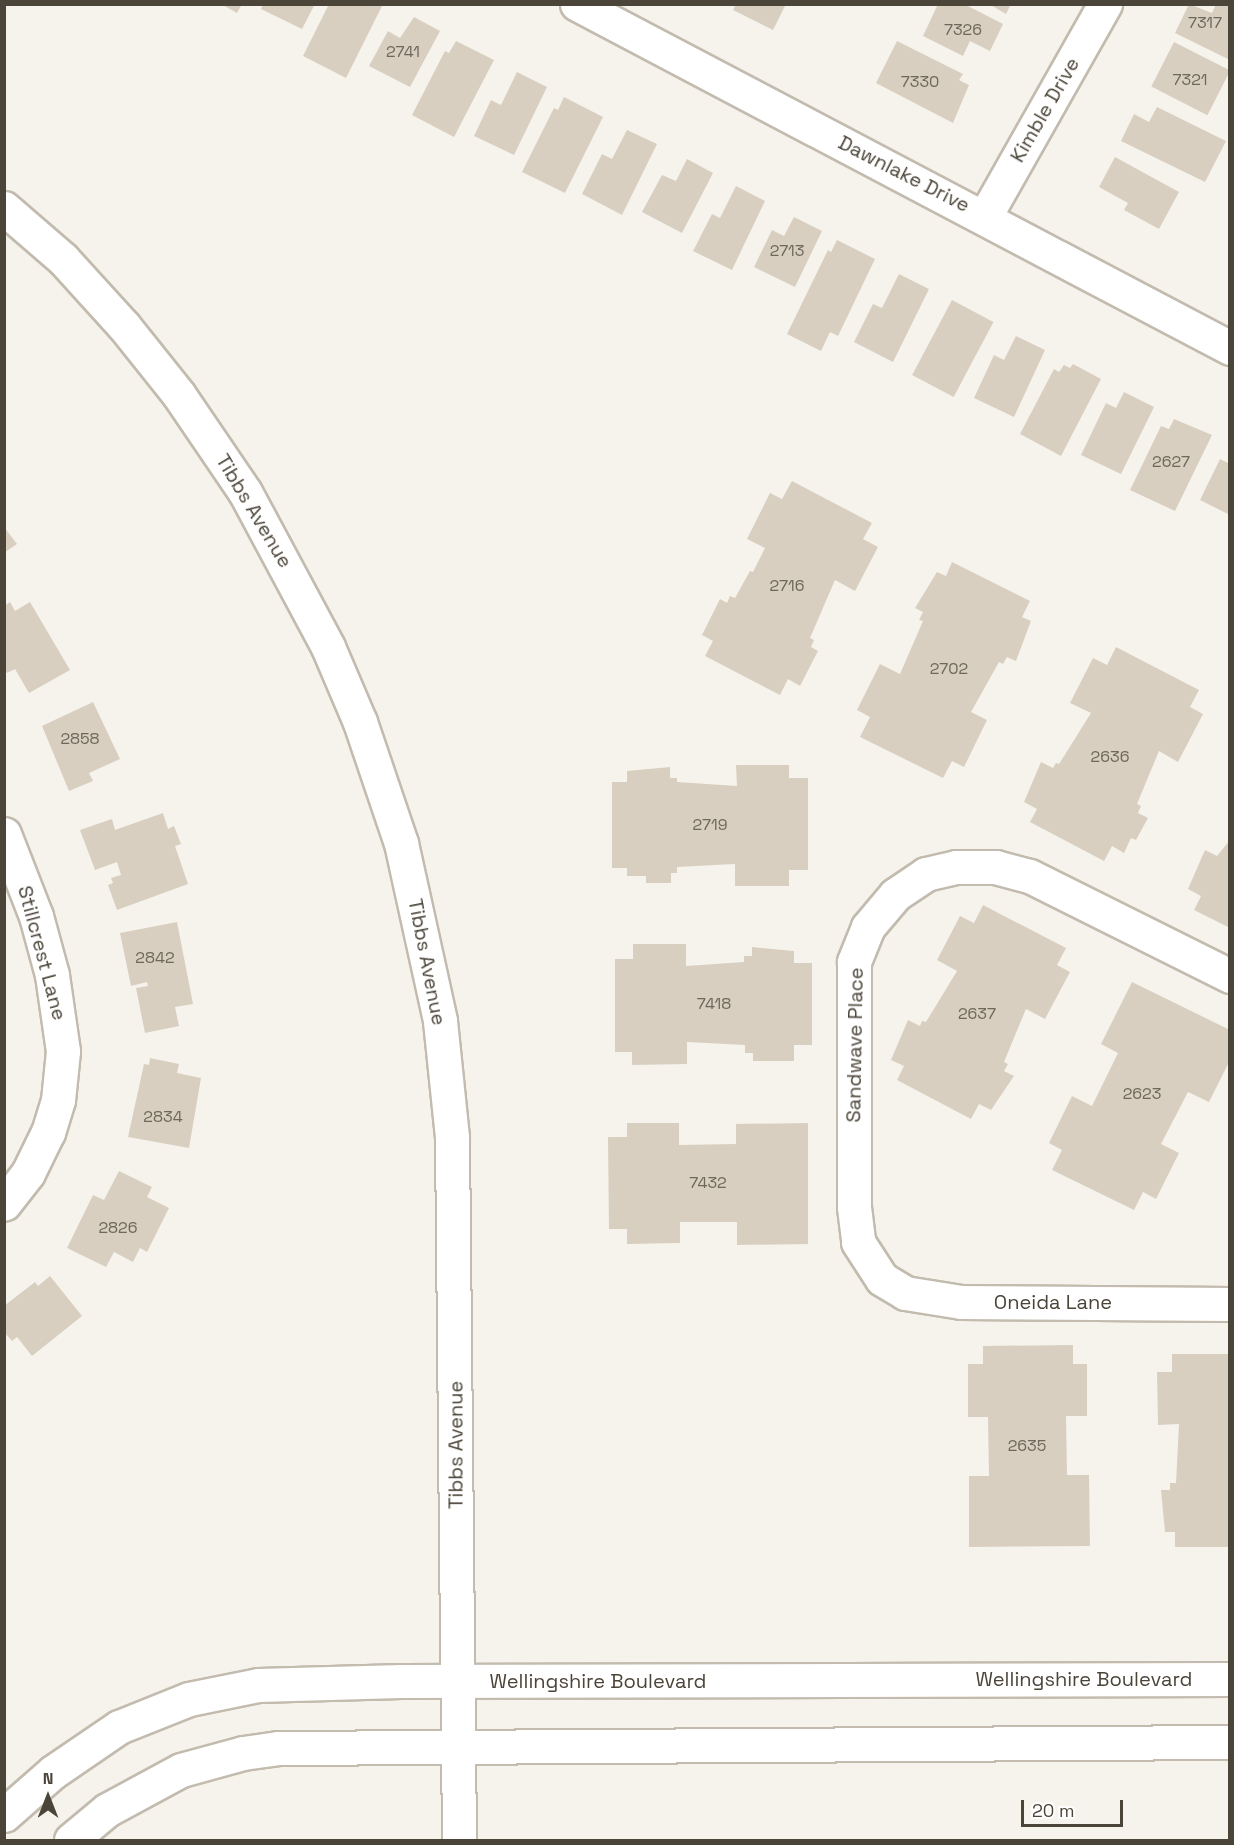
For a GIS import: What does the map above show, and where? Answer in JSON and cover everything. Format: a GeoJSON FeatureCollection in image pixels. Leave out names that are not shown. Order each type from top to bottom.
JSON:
{"type":"FeatureCollection","features":[{"type":"Feature","properties":{"kind":"street","name":"Kimble Drive"},"geometry":{"type":"LineString","coordinates":[[985,216],[1105,4]]}},
{"type":"Feature","properties":{"kind":"street","name":"Dawnlake Drive"},"geometry":{"type":"LineString","coordinates":[[595,9],[1230,348]]}},
{"type":"Feature","properties":{"kind":"street","name":"Tibbs Avenue"},"geometry":{"type":"LineString","coordinates":[[4,208],[63,259],[124,326],[179,395],[245,492],[328,647],[363,731],[399,835],[421,920],[438,1011],[452,1138],[459,1840]]}},
{"type":"Feature","properties":{"kind":"street","name":"Stillcrest Lane"},"geometry":{"type":"LineString","coordinates":[[4,834],[36,916],[52,975],[63,1051],[58,1100],[48,1132],[28,1173],[4,1204]]}},
{"type":"Feature","properties":{"kind":"street","name":"Sandwave Place"},"geometry":{"type":"LineString","coordinates":[[882,1279],[858,1242],[854,1207],[854,962],[868,927],[896,895],[926,874],[956,867],[996,867],[1029,876],[1230,976]]}},
{"type":"Feature","properties":{"kind":"street","name":"Oneida Lane"},"geometry":{"type":"LineString","coordinates":[[882,1279],[905,1293],[961,1302],[1230,1304]]}},
{"type":"Feature","properties":{"kind":"street","name":"Wellingshire Boulevard"},"geometry":{"type":"LineString","coordinates":[[4,1815],[85,1747],[119,1726],[189,1700],[284,1683],[1230,1679]]}},
{"type":"Feature","properties":{"kind":"street"},"geometry":{"type":"LineString","coordinates":[[71,1840],[107,1810],[136,1793],[212,1760],[279,1749],[1230,1742]]}},
{"type":"Feature","properties":{"kind":"building"},"geometry":{"type":"Polygon","coordinates":[[[221,4],[242,4],[237,13],[221,4]]]}},
{"type":"Feature","properties":{"kind":"building"},"geometry":{"type":"Polygon","coordinates":[[[263,4],[315,4],[302,29],[261,9],[263,4]]]}},
{"type":"Feature","properties":{"kind":"building"},"geometry":{"type":"Polygon","coordinates":[[[329,4],[383,4],[346,78],[303,56],[329,4]]]}},
{"type":"Feature","properties":{"kind":"building"},"geometry":{"type":"Polygon","coordinates":[[[736,4],[786,4],[773,30],[733,10],[736,4]]]}},
{"type":"Feature","properties":{"kind":"building"},"geometry":{"type":"Polygon","coordinates":[[[938,4],[964,4],[1003,24],[990,51],[970,41],[963,56],[923,36],[938,4]]]}},
{"type":"Feature","properties":{"kind":"building"},"geometry":{"type":"Polygon","coordinates":[[[989,4],[1011,4],[1006,14],[989,4]]]}},
{"type":"Feature","properties":{"kind":"building"},"geometry":{"type":"Polygon","coordinates":[[[1189,4],[1212,13],[1216,4],[1230,6],[1230,60],[1175,33],[1189,4]]]}},
{"type":"Feature","properties":{"kind":"building"},"geometry":{"type":"Polygon","coordinates":[[[414,17],[440,31],[410,87],[369,66],[388,31],[400,38],[414,17]]]}},
{"type":"Feature","properties":{"kind":"building"},"geometry":{"type":"Polygon","coordinates":[[[456,41],[494,60],[454,137],[412,115],[445,51],[449,53],[456,41]]]}},
{"type":"Feature","properties":{"kind":"building"},"geometry":{"type":"Polygon","coordinates":[[[897,41],[963,74],[959,80],[969,85],[953,123],[876,83],[897,41]]]}},
{"type":"Feature","properties":{"kind":"building"},"geometry":{"type":"Polygon","coordinates":[[[1174,42],[1230,71],[1207,115],[1151,87],[1174,42]]]}},
{"type":"Feature","properties":{"kind":"building"},"geometry":{"type":"Polygon","coordinates":[[[517,72],[547,87],[514,155],[474,136],[491,100],[501,105],[517,72]]]}},
{"type":"Feature","properties":{"kind":"building"},"geometry":{"type":"Polygon","coordinates":[[[564,97],[603,117],[565,193],[522,172],[554,108],[558,110],[564,97]]]}},
{"type":"Feature","properties":{"kind":"building"},"geometry":{"type":"Polygon","coordinates":[[[1157,107],[1226,141],[1205,182],[1121,141],[1134,114],[1149,122],[1157,107]]]}},
{"type":"Feature","properties":{"kind":"building"},"geometry":{"type":"Polygon","coordinates":[[[627,130],[657,144],[622,215],[582,194],[602,154],[612,159],[627,130]]]}},
{"type":"Feature","properties":{"kind":"building"},"geometry":{"type":"Polygon","coordinates":[[[1115,157],[1179,192],[1159,229],[1124,210],[1128,203],[1099,187],[1115,157]]]}},
{"type":"Feature","properties":{"kind":"building"},"geometry":{"type":"Polygon","coordinates":[[[687,159],[713,173],[682,233],[642,212],[662,175],[676,181],[687,159]]]}},
{"type":"Feature","properties":{"kind":"building"},"geometry":{"type":"Polygon","coordinates":[[[736,186],[765,201],[732,270],[693,251],[712,214],[720,218],[736,186]]]}},
{"type":"Feature","properties":{"kind":"building"},"geometry":{"type":"Polygon","coordinates":[[[794,217],[822,231],[795,287],[754,267],[772,230],[784,236],[794,217]]]}},
{"type":"Feature","properties":{"kind":"building"},"geometry":{"type":"Polygon","coordinates":[[[837,240],[875,259],[838,336],[830,332],[821,351],[787,334],[828,250],[831,252],[837,240]]]}},
{"type":"Feature","properties":{"kind":"building"},"geometry":{"type":"Polygon","coordinates":[[[899,274],[929,289],[893,362],[854,342],[873,304],[882,308],[899,274]]]}},
{"type":"Feature","properties":{"kind":"building"},"geometry":{"type":"Polygon","coordinates":[[[952,300],[993,322],[954,397],[912,375],[952,300]]]}},
{"type":"Feature","properties":{"kind":"building"},"geometry":{"type":"Polygon","coordinates":[[[1016,336],[1045,350],[1014,417],[974,398],[994,355],[1004,360],[1016,336]]]}},
{"type":"Feature","properties":{"kind":"building"},"geometry":{"type":"Polygon","coordinates":[[[1073,364],[1101,379],[1061,456],[1020,434],[1054,369],[1059,372],[1064,365],[1070,368],[1073,364]]]}},
{"type":"Feature","properties":{"kind":"building"},"geometry":{"type":"Polygon","coordinates":[[[1124,392],[1154,407],[1121,474],[1081,455],[1106,403],[1116,408],[1124,392]]]}},
{"type":"Feature","properties":{"kind":"building"},"geometry":{"type":"Polygon","coordinates":[[[1174,419],[1212,435],[1175,511],[1130,490],[1161,426],[1169,429],[1174,419]]]}},
{"type":"Feature","properties":{"kind":"building"},"geometry":{"type":"Polygon","coordinates":[[[1220,459],[1230,464],[1230,515],[1200,500],[1220,459]]]}},
{"type":"Feature","properties":{"kind":"building"},"geometry":{"type":"Polygon","coordinates":[[[792,481],[872,523],[863,539],[878,547],[855,591],[835,580],[810,638],[814,640],[811,647],[818,651],[800,686],[788,679],[780,695],[705,656],[713,641],[702,635],[720,599],[727,603],[730,596],[735,598],[750,571],[753,572],[765,548],[747,539],[770,493],[782,499],[792,481]]]}},
{"type":"Feature","properties":{"kind":"building"},"geometry":{"type":"Polygon","coordinates":[[[4,527],[17,544],[4,553],[4,527]]]}},
{"type":"Feature","properties":{"kind":"building"},"geometry":{"type":"Polygon","coordinates":[[[952,562],[1030,601],[1022,617],[1031,621],[1016,661],[1007,657],[1003,664],[999,662],[971,712],[987,720],[964,767],[952,761],[943,778],[860,737],[870,717],[857,710],[880,664],[900,674],[923,621],[919,620],[923,612],[915,608],[937,572],[946,576],[952,562]]]}},
{"type":"Feature","properties":{"kind":"building"},"geometry":{"type":"Polygon","coordinates":[[[10,602],[15,611],[30,602],[70,670],[29,693],[15,669],[7,673],[4,669],[4,606],[10,602]]]}},
{"type":"Feature","properties":{"kind":"building"},"geometry":{"type":"Polygon","coordinates":[[[1116,647],[1199,690],[1190,707],[1203,714],[1178,762],[1159,751],[1137,804],[1141,806],[1138,813],[1148,818],[1136,840],[1131,838],[1124,853],[1112,846],[1104,861],[1030,822],[1037,809],[1024,802],[1041,762],[1053,768],[1056,763],[1059,764],[1091,713],[1070,703],[1093,658],[1107,665],[1116,647]]]}},
{"type":"Feature","properties":{"kind":"building"},"geometry":{"type":"Polygon","coordinates":[[[93,702],[120,759],[89,773],[93,781],[69,791],[42,726],[93,702]]]}},
{"type":"Feature","properties":{"kind":"building"},"geometry":{"type":"Polygon","coordinates":[[[736,765],[789,765],[789,778],[808,778],[808,870],[789,870],[789,886],[735,886],[735,864],[677,867],[677,873],[671,873],[671,883],[646,883],[646,876],[627,876],[627,868],[612,868],[612,782],[627,782],[627,771],[670,767],[670,778],[677,778],[677,782],[737,786],[736,765]]]}},
{"type":"Feature","properties":{"kind":"building"},"geometry":{"type":"Polygon","coordinates":[[[163,813],[168,829],[174,826],[181,844],[175,846],[188,884],[117,910],[108,885],[113,883],[111,878],[121,875],[117,862],[95,870],[80,830],[112,819],[115,830],[163,813]]]}},
{"type":"Feature","properties":{"kind":"building"},"geometry":{"type":"Polygon","coordinates":[[[1230,840],[1230,928],[1194,910],[1201,896],[1188,889],[1205,850],[1217,856],[1230,840]]]}},
{"type":"Feature","properties":{"kind":"building"},"geometry":{"type":"Polygon","coordinates":[[[983,905],[1066,948],[1057,965],[1070,972],[1045,1019],[1026,1009],[1004,1062],[1008,1064],[1004,1071],[1014,1076],[991,1110],[979,1104],[971,1119],[897,1080],[904,1066],[891,1060],[908,1020],[920,1026],[922,1021],[926,1022],[957,971],[937,960],[960,916],[974,923],[983,905]]]}},
{"type":"Feature","properties":{"kind":"building"},"geometry":{"type":"Polygon","coordinates":[[[177,922],[193,1004],[175,1007],[179,1026],[145,1033],[136,988],[148,986],[147,982],[131,986],[120,933],[177,922]]]}},
{"type":"Feature","properties":{"kind":"building"},"geometry":{"type":"Polygon","coordinates":[[[633,944],[686,944],[686,966],[744,962],[744,956],[752,956],[752,947],[794,951],[794,963],[812,963],[812,1045],[794,1045],[794,1061],[753,1061],[753,1053],[745,1053],[745,1045],[687,1042],[687,1064],[632,1065],[632,1052],[615,1052],[615,959],[633,959],[633,944]]]}},
{"type":"Feature","properties":{"kind":"building"},"geometry":{"type":"Polygon","coordinates":[[[1132,982],[1230,1030],[1230,1060],[1209,1102],[1188,1092],[1161,1144],[1179,1153],[1156,1199],[1143,1192],[1134,1210],[1052,1170],[1062,1150],[1049,1143],[1072,1096],[1092,1106],[1118,1053],[1101,1044],[1132,982]]]}},
{"type":"Feature","properties":{"kind":"building"},"geometry":{"type":"Polygon","coordinates":[[[150,1058],[179,1064],[177,1073],[201,1078],[189,1148],[128,1137],[144,1064],[149,1065],[150,1058]]]}},
{"type":"Feature","properties":{"kind":"building"},"geometry":{"type":"Polygon","coordinates":[[[627,1123],[679,1123],[679,1145],[736,1144],[736,1124],[808,1123],[808,1244],[737,1245],[737,1222],[680,1222],[680,1243],[627,1244],[627,1229],[609,1229],[608,1137],[627,1137],[627,1123]]]}},
{"type":"Feature","properties":{"kind":"building"},"geometry":{"type":"Polygon","coordinates":[[[119,1171],[152,1187],[147,1197],[169,1208],[147,1252],[140,1248],[133,1262],[114,1252],[106,1267],[67,1248],[93,1195],[104,1200],[119,1171]]]}},
{"type":"Feature","properties":{"kind":"building"},"geometry":{"type":"Polygon","coordinates":[[[50,1276],[82,1316],[32,1356],[17,1337],[12,1341],[4,1332],[4,1306],[35,1282],[38,1286],[50,1276]]]}},
{"type":"Feature","properties":{"kind":"building"},"geometry":{"type":"Polygon","coordinates":[[[1073,1345],[1073,1364],[1087,1364],[1087,1416],[1066,1416],[1067,1475],[1089,1475],[1090,1546],[969,1547],[969,1476],[989,1476],[988,1417],[968,1417],[968,1364],[983,1364],[983,1346],[1073,1345]]]}},
{"type":"Feature","properties":{"kind":"building"},"geometry":{"type":"Polygon","coordinates":[[[1172,1354],[1230,1354],[1230,1547],[1175,1547],[1175,1532],[1165,1532],[1161,1490],[1170,1490],[1170,1483],[1176,1483],[1179,1424],[1158,1425],[1157,1372],[1172,1372],[1172,1354]]]}}]}
